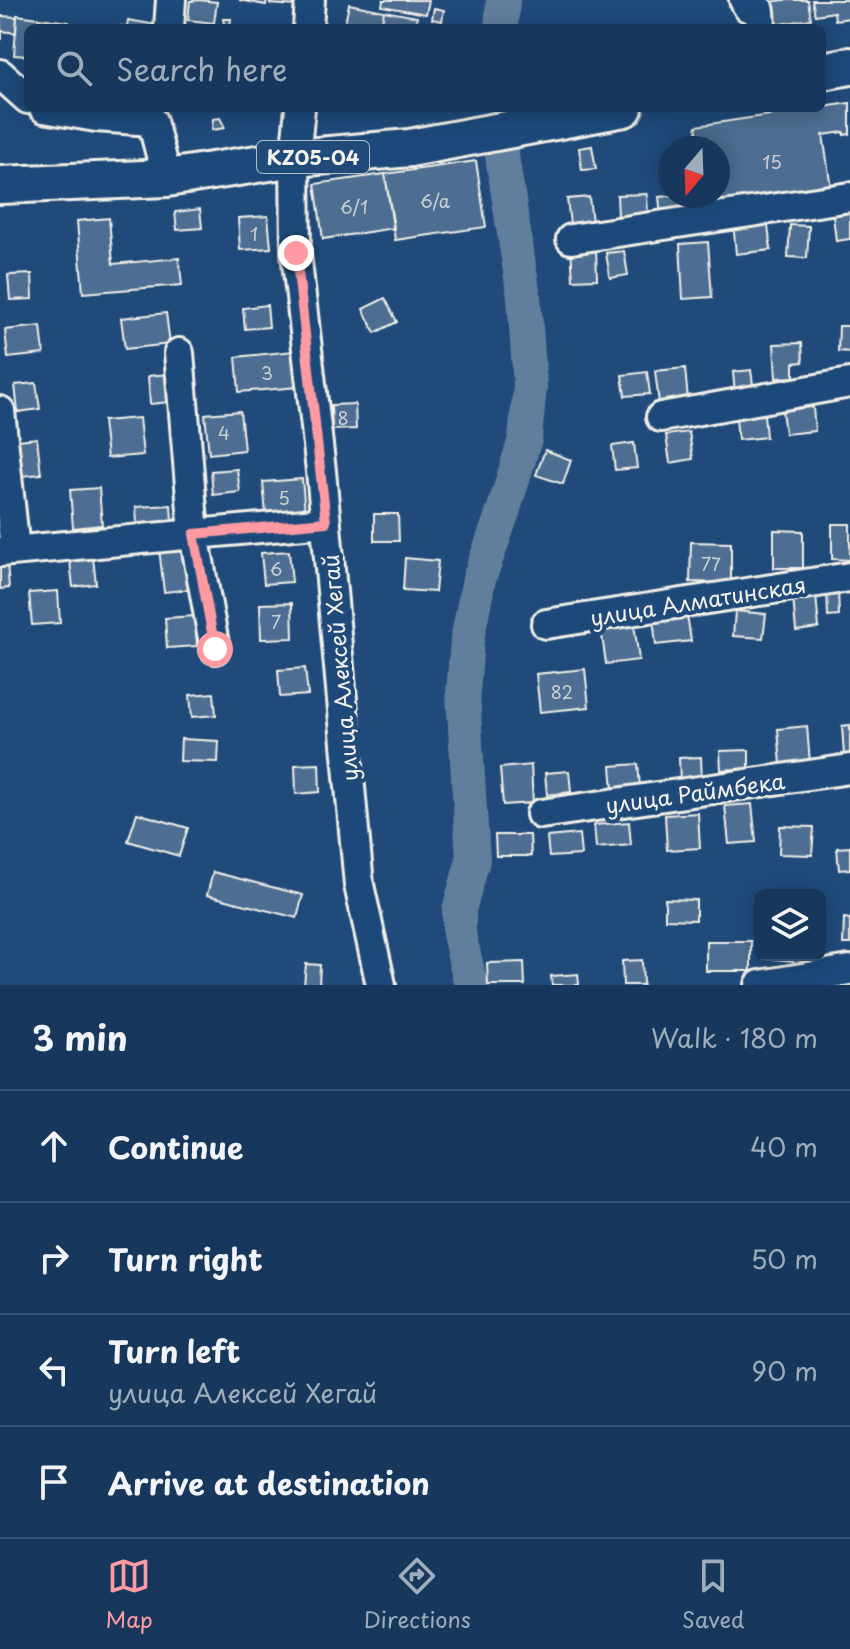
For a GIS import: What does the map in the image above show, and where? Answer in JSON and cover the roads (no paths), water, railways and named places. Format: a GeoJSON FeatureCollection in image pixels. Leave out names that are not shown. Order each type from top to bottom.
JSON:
{"type":"FeatureCollection","features":[{"type":"Feature","properties":{"kind":"main road"},"geometry":{"type":"LineString","coordinates":[[826,70],[850,66]]}},
{"type":"Feature","properties":{"kind":"main road","name":"KZ05-04"},"geometry":{"type":"LineString","coordinates":[[0,185],[167,178],[295,158],[410,148],[603,112]]}},
{"type":"Feature","properties":{"kind":"street"},"geometry":{"type":"LineString","coordinates":[[169,24],[171,0]]}},
{"type":"Feature","properties":{"kind":"street"},"geometry":{"type":"LineString","coordinates":[[308,24],[310,0]]}},
{"type":"Feature","properties":{"kind":"street"},"geometry":{"type":"LineString","coordinates":[[744,0],[748,7],[760,11],[754,24]]}},
{"type":"Feature","properties":{"kind":"street"},"geometry":{"type":"LineString","coordinates":[[0,74],[24,95]]}},
{"type":"Feature","properties":{"kind":"street"},"geometry":{"type":"LineString","coordinates":[[67,112],[96,117],[156,115],[167,178]]}},
{"type":"Feature","properties":{"kind":"street","name":"улица Алексей Хегай"},"geometry":{"type":"LineString","coordinates":[[300,112],[295,158],[296,253],[326,522],[359,885],[381,985]]}},
{"type":"Feature","properties":{"kind":"street"},"geometry":{"type":"LineString","coordinates":[[571,239],[850,197]]}},
{"type":"Feature","properties":{"kind":"street"},"geometry":{"type":"LineString","coordinates":[[179,353],[194,534],[215,649]]}},
{"type":"Feature","properties":{"kind":"street"},"geometry":{"type":"LineString","coordinates":[[661,417],[850,383]]}},
{"type":"Feature","properties":{"kind":"street"},"geometry":{"type":"LineString","coordinates":[[0,411],[7,551],[326,522]]}},
{"type":"Feature","properties":{"kind":"street","name":"улица Алматинская"},"geometry":{"type":"LineString","coordinates":[[546,624],[850,577]]}},
{"type":"Feature","properties":{"kind":"street","name":"улица Раймбека"},"geometry":{"type":"LineString","coordinates":[[541,814],[850,769]]}},
{"type":"Feature","properties":{"kind":"street"},"geometry":{"type":"LineString","coordinates":[[760,985],[850,970]]}},
{"type":"Feature","properties":{"kind":"waterway"},"geometry":{"type":"LineString","coordinates":[[501,24],[503,0]]}},
{"type":"Feature","properties":{"kind":"waterway"},"geometry":{"type":"LineString","coordinates":[[471,985],[459,934],[459,910],[473,860],[463,693],[467,640],[479,579],[525,439],[530,386],[524,297],[500,143]]}}]}
